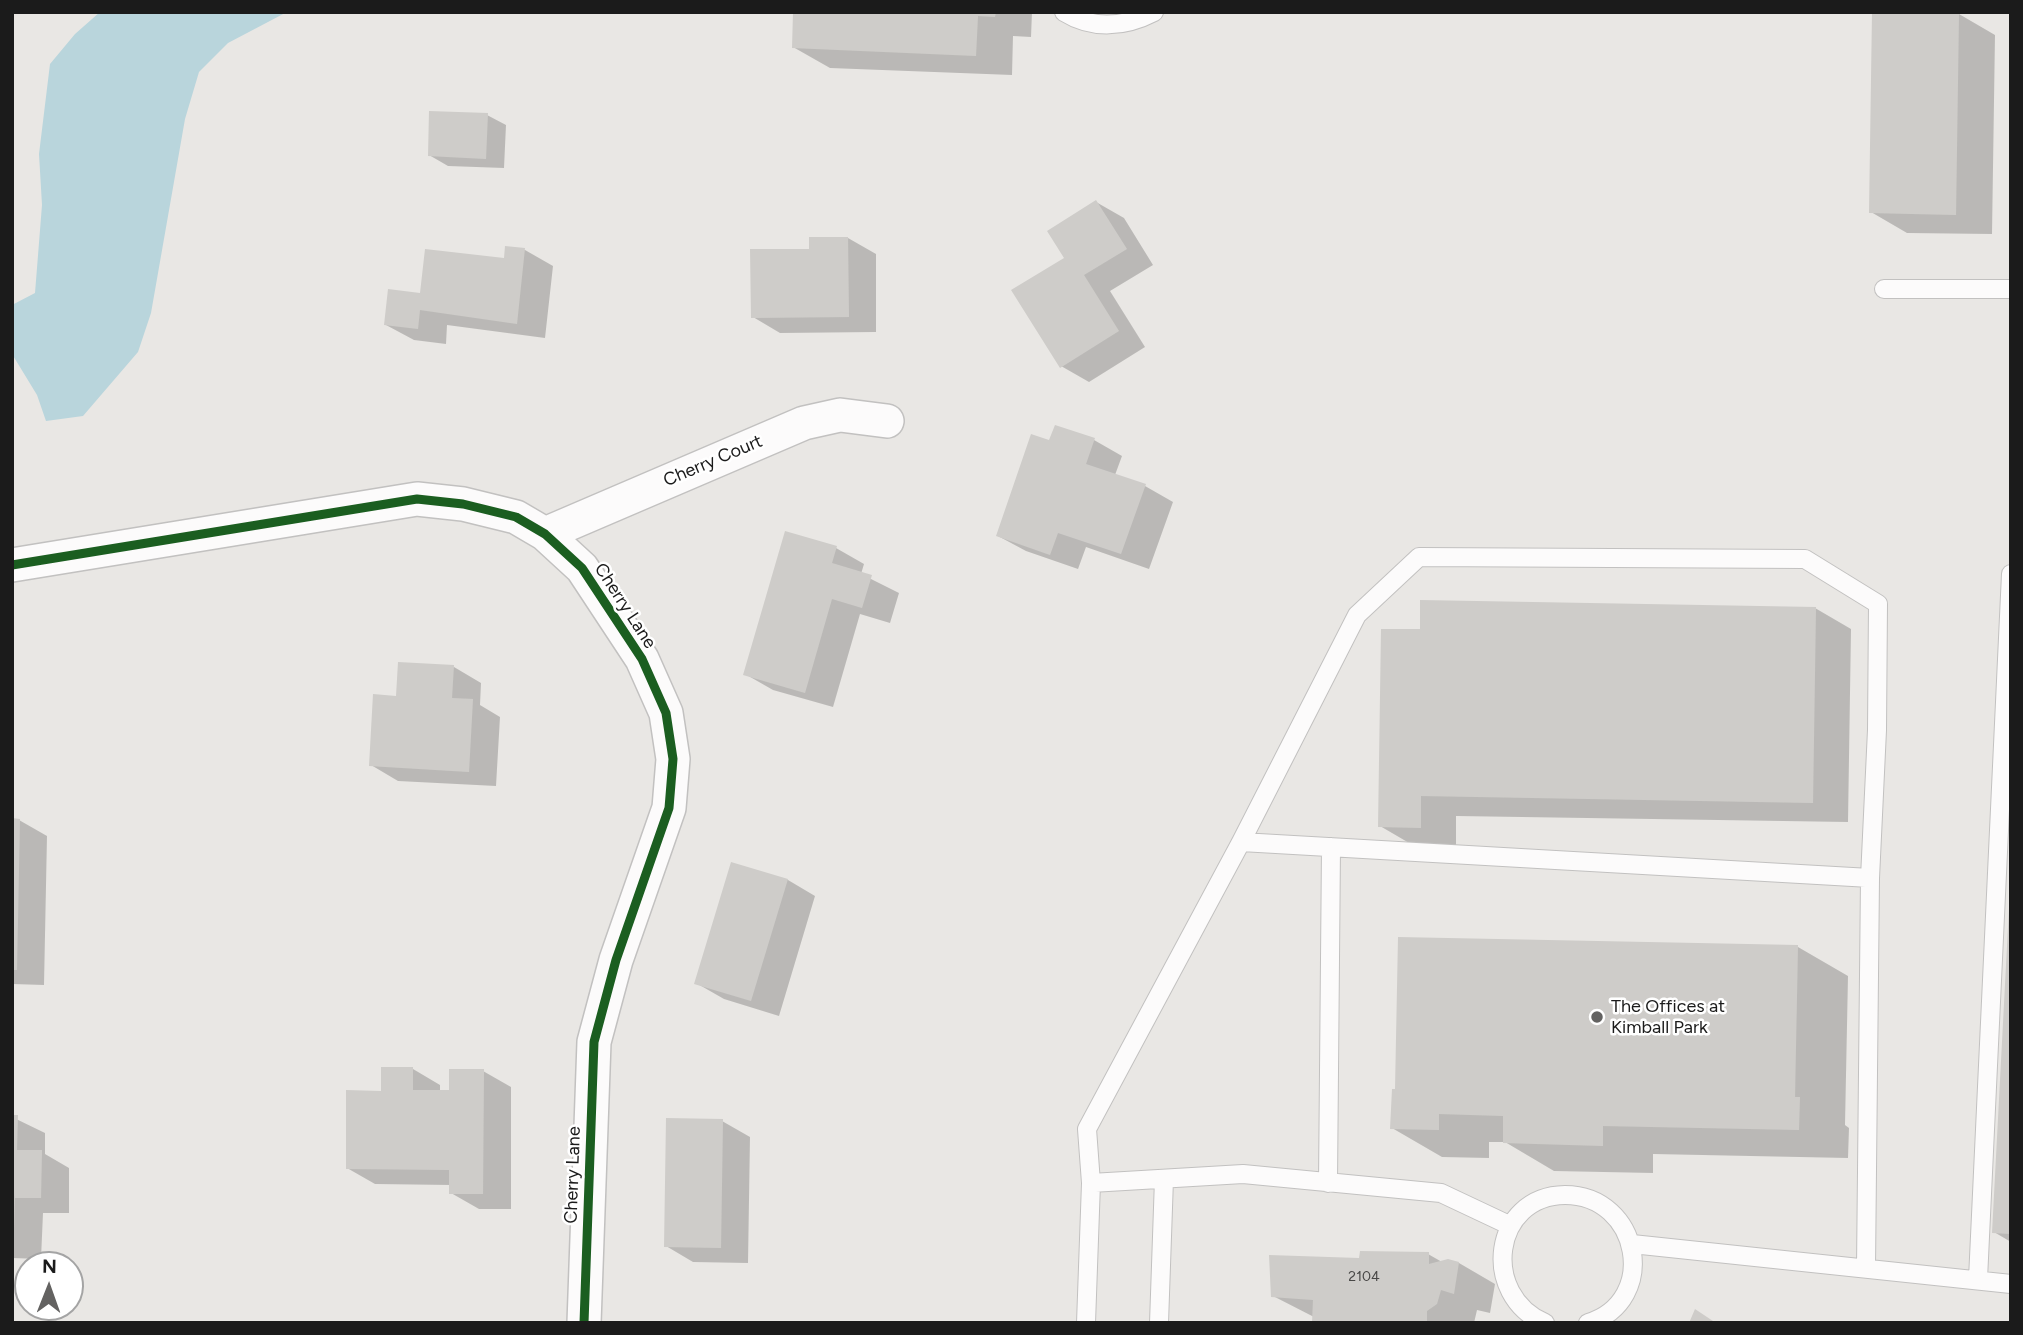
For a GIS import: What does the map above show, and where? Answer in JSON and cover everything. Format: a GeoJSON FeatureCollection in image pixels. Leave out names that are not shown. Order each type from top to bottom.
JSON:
{"type":"FeatureCollection","features":[{"type":"Feature","properties":{"kind":"street","name":"Cherry Court"},"geometry":{"type":"LineString","coordinates":[[545,534],[804,423],[840,415],[887,421]]}},
{"type":"Feature","properties":{"kind":"street","name":"Cherry Lane"},"geometry":{"type":"LineString","coordinates":[[12,565],[417,499],[463,504],[516,517],[545,534],[582,568],[642,659],[666,713],[673,760],[669,808],[616,960],[594,1042],[584,1323]]}},
{"type":"Feature","properties":{"kind":"lane"},"geometry":{"type":"LineString","coordinates":[[1064,12],[1085,22],[1104,25],[1122,24],[1154,12]]}},
{"type":"Feature","properties":{"kind":"lane"},"geometry":{"type":"LineString","coordinates":[[1884,289],[2011,289]]}},
{"type":"Feature","properties":{"kind":"lane"},"geometry":{"type":"LineString","coordinates":[[1086,1323],[1091,1183],[1087,1129],[1241,842],[1357,615],[1419,557],[1805,559],[1878,604],[1877,730],[1870,878],[1866,1267]]}},
{"type":"Feature","properties":{"kind":"lane"},"geometry":{"type":"LineString","coordinates":[[1978,1279],[2011,575]]}},
{"type":"Feature","properties":{"kind":"lane"},"geometry":{"type":"LineString","coordinates":[[1241,842],[1870,878]]}},
{"type":"Feature","properties":{"kind":"lane"},"geometry":{"type":"LineString","coordinates":[[1328,1183],[1331,847]]}},
{"type":"Feature","properties":{"kind":"lane"},"geometry":{"type":"LineString","coordinates":[[1091,1183],[1243,1174],[1441,1193],[1511,1226]]}},
{"type":"Feature","properties":{"kind":"lane"},"geometry":{"type":"LineString","coordinates":[[1159,1323],[1164,1179]]}},
{"type":"Feature","properties":{"kind":"lane"},"geometry":{"type":"LineString","coordinates":[[1545,1323],[1532,1317],[1516,1303],[1506,1285],[1501,1265],[1503,1244],[1511,1226],[1525,1210],[1543,1199],[1563,1195],[1586,1197],[1606,1208],[1622,1224],[1632,1244],[1633,1267],[1628,1289],[1615,1308],[1588,1323]]}},
{"type":"Feature","properties":{"kind":"lane"},"geometry":{"type":"LineString","coordinates":[[1632,1244],[2011,1284]]}},
{"type":"Feature","properties":{"kind":"lane"},"geometry":{"type":"LineString","coordinates":[[1510,1323],[1516,1303]]}},
{"type":"Feature","properties":{"kind":"water"},"geometry":{"type":"Polygon","coordinates":[[[100,12],[287,12],[228,43],[199,72],[185,119],[151,313],[138,352],[83,416],[46,421],[37,395],[12,354],[12,305],[35,293],[42,205],[39,154],[50,64],[75,34],[100,12]]]}},
{"type":"Feature","properties":{"kind":"building"},"geometry":{"type":"Polygon","coordinates":[[[793,12],[996,12],[995,17],[978,16],[976,56],[792,48],[793,12]]]}},
{"type":"Feature","properties":{"kind":"building"},"geometry":{"type":"Polygon","coordinates":[[[1872,12],[1959,13],[1956,215],[1869,213],[1872,12]]]}},
{"type":"Feature","properties":{"kind":"building"},"geometry":{"type":"Polygon","coordinates":[[[429,111],[488,113],[486,159],[428,156],[429,111]]]}},
{"type":"Feature","properties":{"kind":"building"},"geometry":{"type":"Polygon","coordinates":[[[1096,200],[1127,249],[1084,275],[1119,331],[1060,368],[1011,290],[1064,258],[1047,231],[1096,200]]]}},
{"type":"Feature","properties":{"kind":"building"},"geometry":{"type":"Polygon","coordinates":[[[809,237],[848,237],[849,317],[751,318],[750,249],[809,249],[809,237]]]}},
{"type":"Feature","properties":{"kind":"building"},"geometry":{"type":"Polygon","coordinates":[[[505,246],[525,248],[517,324],[420,310],[418,329],[384,325],[388,289],[420,293],[425,249],[504,258],[505,246]]]}},
{"type":"Feature","properties":{"kind":"building"},"geometry":{"type":"Polygon","coordinates":[[[1055,425],[1095,438],[1086,464],[1146,484],[1121,554],[1058,533],[1050,555],[996,536],[1031,434],[1049,440],[1055,425]]]}},
{"type":"Feature","properties":{"kind":"building"},"geometry":{"type":"Polygon","coordinates":[[[785,531],[837,546],[832,563],[872,575],[862,608],[832,599],[805,693],[743,675],[785,531]]]}},
{"type":"Feature","properties":{"kind":"building"},"geometry":{"type":"Polygon","coordinates":[[[1420,600],[1816,607],[1813,803],[1421,796],[1421,828],[1378,827],[1381,629],[1420,629],[1420,600]]]}},
{"type":"Feature","properties":{"kind":"building"},"geometry":{"type":"Polygon","coordinates":[[[398,662],[454,665],[452,698],[473,699],[469,772],[369,766],[373,694],[396,696],[398,662]]]}},
{"type":"Feature","properties":{"kind":"building"},"geometry":{"type":"Polygon","coordinates":[[[12,818],[20,819],[17,970],[12,970],[12,818]]]}},
{"type":"Feature","properties":{"kind":"building"},"geometry":{"type":"Polygon","coordinates":[[[731,862],[788,879],[751,1001],[694,984],[731,862]]]}},
{"type":"Feature","properties":{"kind":"building"},"geometry":{"type":"Polygon","coordinates":[[[2011,908],[2011,1234],[1992,1233],[2011,908]]]}},
{"type":"Feature","properties":{"kind":"building","name":"The Offices at Kimball Park"},"geometry":{"type":"Polygon","coordinates":[[[1398,937],[1798,945],[1795,1097],[1800,1097],[1799,1130],[1603,1126],[1603,1146],[1503,1143],[1503,1116],[1439,1114],[1439,1130],[1390,1129],[1392,1089],[1395,1089],[1398,937]]]}},
{"type":"Feature","properties":{"kind":"building"},"geometry":{"type":"Polygon","coordinates":[[[381,1067],[413,1067],[413,1090],[449,1090],[449,1069],[484,1069],[483,1194],[449,1194],[449,1170],[346,1169],[346,1090],[381,1091],[381,1067]]]}},
{"type":"Feature","properties":{"kind":"building"},"geometry":{"type":"Polygon","coordinates":[[[12,1115],[18,1115],[17,1150],[42,1150],[41,1198],[15,1198],[15,1227],[12,1115]]]}},
{"type":"Feature","properties":{"kind":"building"},"geometry":{"type":"Polygon","coordinates":[[[666,1118],[723,1119],[721,1248],[664,1247],[666,1118]]]}},
{"type":"Feature","properties":{"kind":"building"},"geometry":{"type":"Polygon","coordinates":[[[1360,1251],[1429,1252],[1429,1264],[1448,1259],[1459,1262],[1454,1294],[1441,1290],[1437,1304],[1427,1311],[1427,1323],[1312,1323],[1313,1300],[1271,1297],[1269,1255],[1359,1258],[1360,1251]]]}},
{"type":"Feature","properties":{"kind":"building"},"geometry":{"type":"Polygon","coordinates":[[[1695,1309],[1716,1323],[1689,1323],[1695,1309]]]}},
{"type":"Feature","properties":{"kind":"cycle path"},"geometry":{"type":"LineString","coordinates":[[12,565],[417,499],[463,504],[516,517],[545,534],[582,568],[642,659],[666,713],[673,759],[669,808],[616,960],[594,1042],[584,1323]]}},
{"type":"Feature","properties":{"kind":"place","name":"The Offices at Kimball Park"},"geometry":{"type":"Point","coordinates":[1597,1017]}}]}
